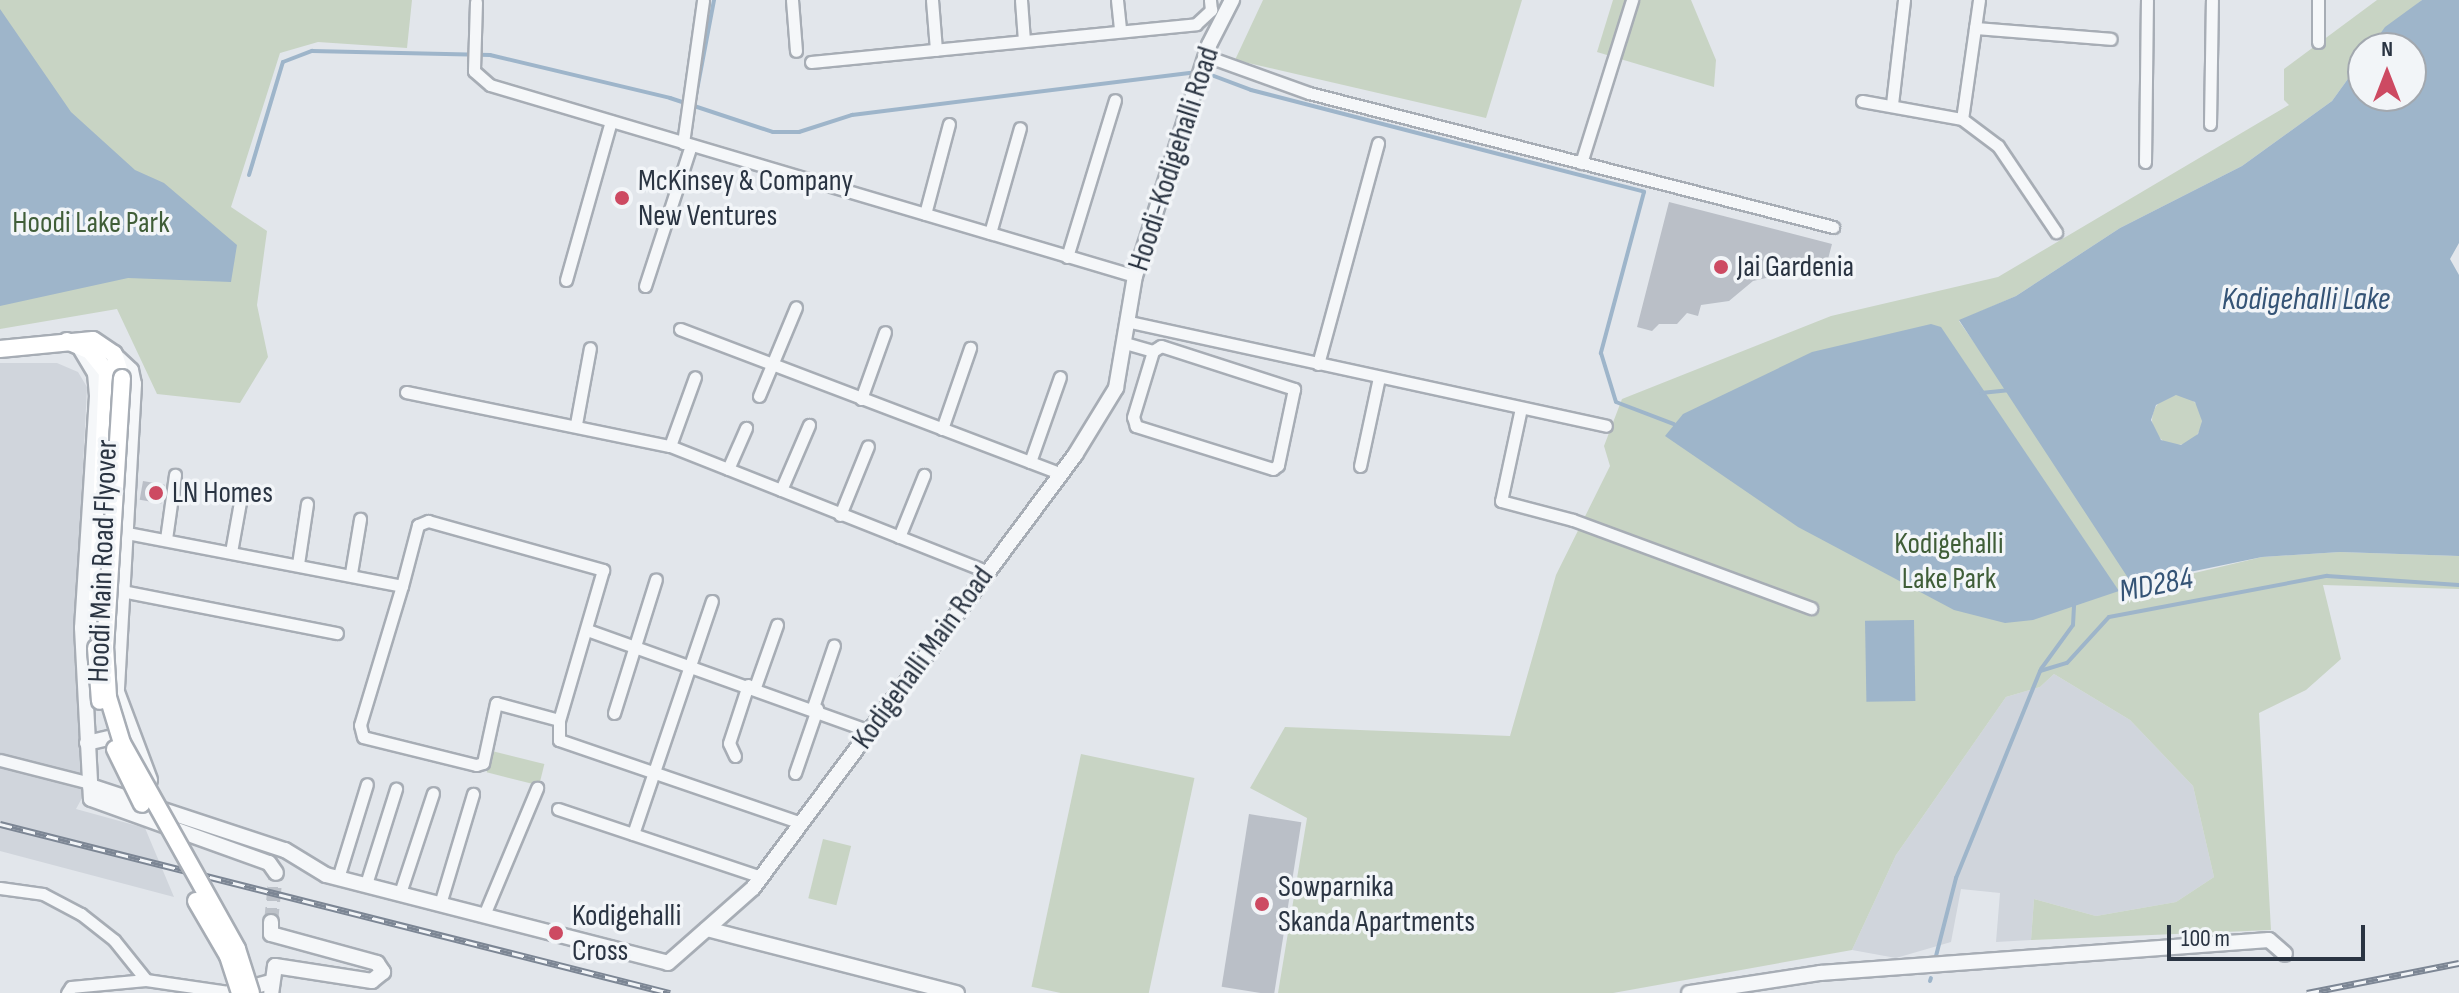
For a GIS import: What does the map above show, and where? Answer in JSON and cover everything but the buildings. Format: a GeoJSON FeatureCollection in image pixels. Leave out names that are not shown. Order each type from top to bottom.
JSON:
{"type":"FeatureCollection","features":[{"type":"Feature","properties":{"kind":"main road"},"geometry":{"type":"LineString","coordinates":[[0,349],[79,347],[101,342],[114,354]]}},
{"type":"Feature","properties":{"kind":"main road","name":"Hoodi Main Road Flyover"},"geometry":{"type":"LineString","coordinates":[[79,347],[107,372],[96,627],[104,720],[122,767],[228,956],[240,993]]}},
{"type":"Feature","properties":{"kind":"main road","name":"Hoodi Main Road Flyover"},"geometry":{"type":"LineString","coordinates":[[114,354],[122,378],[105,646],[108,697],[122,743],[237,949],[251,993]]}},
{"type":"Feature","properties":{"kind":"street"},"geometry":{"type":"LineString","coordinates":[[645,286],[687,144],[686,119],[703,0]]}},
{"type":"Feature","properties":{"kind":"street"},"geometry":{"type":"LineString","coordinates":[[792,0],[796,51]]}},
{"type":"Feature","properties":{"kind":"street"},"geometry":{"type":"LineString","coordinates":[[932,0],[936,50]]}},
{"type":"Feature","properties":{"kind":"street"},"geometry":{"type":"LineString","coordinates":[[1021,0],[1024,41]]}},
{"type":"Feature","properties":{"kind":"street"},"geometry":{"type":"LineString","coordinates":[[1117,0],[1120,31]]}},
{"type":"Feature","properties":{"kind":"street"},"geometry":{"type":"LineString","coordinates":[[811,62],[1196,24],[1211,10],[1210,0]]}},
{"type":"Feature","properties":{"kind":"street","name":"Hoodi-Kodigehalli Road"},"geometry":{"type":"LineString","coordinates":[[1130,322],[1135,276],[1203,67],[1232,0]]}},
{"type":"Feature","properties":{"kind":"street"},"geometry":{"type":"LineString","coordinates":[[1581,163],[1632,0]]}},
{"type":"Feature","properties":{"kind":"street"},"geometry":{"type":"LineString","coordinates":[[1892,104],[1904,0]]}},
{"type":"Feature","properties":{"kind":"street"},"geometry":{"type":"LineString","coordinates":[[1962,119],[1979,0]]}},
{"type":"Feature","properties":{"kind":"street"},"geometry":{"type":"LineString","coordinates":[[2145,162],[2147,0]]}},
{"type":"Feature","properties":{"kind":"street"},"geometry":{"type":"LineString","coordinates":[[2210,124],[2212,0]]}},
{"type":"Feature","properties":{"kind":"street"},"geometry":{"type":"LineString","coordinates":[[2318,0],[2318,42]]}},
{"type":"Feature","properties":{"kind":"street"},"geometry":{"type":"LineString","coordinates":[[476,2],[474,66],[480,80],[490,85],[1135,276]]}},
{"type":"Feature","properties":{"kind":"street"},"geometry":{"type":"LineString","coordinates":[[1975,28],[2111,39]]}},
{"type":"Feature","properties":{"kind":"street"},"geometry":{"type":"LineString","coordinates":[[1203,67],[1833,227]]}},
{"type":"Feature","properties":{"kind":"street"},"geometry":{"type":"LineString","coordinates":[[1067,257],[1115,100]]}},
{"type":"Feature","properties":{"kind":"street"},"geometry":{"type":"LineString","coordinates":[[1862,101],[1962,119],[1998,146],[2056,232]]}},
{"type":"Feature","properties":{"kind":"street"},"geometry":{"type":"LineString","coordinates":[[566,280],[611,121]]}},
{"type":"Feature","properties":{"kind":"street"},"geometry":{"type":"LineString","coordinates":[[925,214],[949,124]]}},
{"type":"Feature","properties":{"kind":"street"},"geometry":{"type":"LineString","coordinates":[[990,233],[1020,128]]}},
{"type":"Feature","properties":{"kind":"street"},"geometry":{"type":"LineString","coordinates":[[1318,364],[1378,143]]}},
{"type":"Feature","properties":{"kind":"street"},"geometry":{"type":"LineString","coordinates":[[759,396],[796,307]]}},
{"type":"Feature","properties":{"kind":"street"},"geometry":{"type":"LineString","coordinates":[[1130,322],[1606,426]]}},
{"type":"Feature","properties":{"kind":"street","name":"Kodigehalli Main Road"},"geometry":{"type":"LineString","coordinates":[[484,915],[668,963],[707,929],[761,877],[1061,474],[1116,388],[1130,322]]}},
{"type":"Feature","properties":{"kind":"street"},"geometry":{"type":"LineString","coordinates":[[680,329],[1061,474]]}},
{"type":"Feature","properties":{"kind":"street"},"geometry":{"type":"LineString","coordinates":[[861,399],[885,332]]}},
{"type":"Feature","properties":{"kind":"street"},"geometry":{"type":"LineString","coordinates":[[1125,343],[1153,351],[1161,346],[1294,389],[1278,465],[1273,469],[1136,426],[1133,417],[1153,351]]}},
{"type":"Feature","properties":{"kind":"street"},"geometry":{"type":"LineString","coordinates":[[79,347],[95,373],[97,396],[82,628],[90,790],[121,815],[269,863],[276,873]]}},
{"type":"Feature","properties":{"kind":"street"},"geometry":{"type":"LineString","coordinates":[[576,424],[590,348]]}},
{"type":"Feature","properties":{"kind":"street"},"geometry":{"type":"LineString","coordinates":[[942,429],[970,348]]}},
{"type":"Feature","properties":{"kind":"street"},"geometry":{"type":"LineString","coordinates":[[114,354],[131,370],[134,384],[117,692],[131,733],[166,811]]}},
{"type":"Feature","properties":{"kind":"street"},"geometry":{"type":"LineString","coordinates":[[670,446],[695,377]]}},
{"type":"Feature","properties":{"kind":"street"},"geometry":{"type":"LineString","coordinates":[[1030,462],[1060,377]]}},
{"type":"Feature","properties":{"kind":"street"},"geometry":{"type":"LineString","coordinates":[[1360,466],[1379,377]]}},
{"type":"Feature","properties":{"kind":"street"},"geometry":{"type":"LineString","coordinates":[[406,392],[576,424],[670,446],[986,571]]}},
{"type":"Feature","properties":{"kind":"street"},"geometry":{"type":"LineString","coordinates":[[1521,408],[1501,501],[1573,520],[1811,608]]}},
{"type":"Feature","properties":{"kind":"street"},"geometry":{"type":"LineString","coordinates":[[781,490],[809,425]]}},
{"type":"Feature","properties":{"kind":"street"},"geometry":{"type":"LineString","coordinates":[[728,469],[746,428]]}},
{"type":"Feature","properties":{"kind":"street"},"geometry":{"type":"LineString","coordinates":[[840,515],[868,446]]}},
{"type":"Feature","properties":{"kind":"street"},"geometry":{"type":"LineString","coordinates":[[166,539],[175,475]]}},
{"type":"Feature","properties":{"kind":"street"},"geometry":{"type":"LineString","coordinates":[[899,537],[924,475]]}},
{"type":"Feature","properties":{"kind":"street"},"geometry":{"type":"LineString","coordinates":[[231,552],[242,491]]}},
{"type":"Feature","properties":{"kind":"street"},"geometry":{"type":"LineString","coordinates":[[298,564],[307,504]]}},
{"type":"Feature","properties":{"kind":"street"},"geometry":{"type":"LineString","coordinates":[[351,573],[360,519]]}},
{"type":"Feature","properties":{"kind":"street"},"geometry":{"type":"LineString","coordinates":[[559,720],[496,703],[483,763],[476,765],[363,737],[360,725],[418,525],[428,521],[605,571],[590,631],[559,720],[559,740],[655,770],[801,823]]}},
{"type":"Feature","properties":{"kind":"street"},"geometry":{"type":"LineString","coordinates":[[127,533],[351,573],[402,586]]}},
{"type":"Feature","properties":{"kind":"street"},"geometry":{"type":"LineString","coordinates":[[614,713],[656,579]]}},
{"type":"Feature","properties":{"kind":"street"},"geometry":{"type":"LineString","coordinates":[[122,591],[337,633]]}},
{"type":"Feature","properties":{"kind":"street"},"geometry":{"type":"LineString","coordinates":[[633,834],[712,601]]}},
{"type":"Feature","properties":{"kind":"street"},"geometry":{"type":"LineString","coordinates":[[735,756],[729,743],[777,625]]}},
{"type":"Feature","properties":{"kind":"street"},"geometry":{"type":"LineString","coordinates":[[590,631],[815,708],[869,731]]}},
{"type":"Feature","properties":{"kind":"street"},"geometry":{"type":"LineString","coordinates":[[795,773],[834,645]]}},
{"type":"Feature","properties":{"kind":"street"},"geometry":{"type":"LineString","coordinates":[[87,743],[131,733]]}},
{"type":"Feature","properties":{"kind":"street"},"geometry":{"type":"LineString","coordinates":[[0,760],[285,850],[338,878],[484,915],[537,788]]}},
{"type":"Feature","properties":{"kind":"street"},"geometry":{"type":"LineString","coordinates":[[338,878],[367,784]]}},
{"type":"Feature","properties":{"kind":"street"},"geometry":{"type":"LineString","coordinates":[[366,884],[396,789]]}},
{"type":"Feature","properties":{"kind":"street"},"geometry":{"type":"LineString","coordinates":[[400,893],[433,793]]}},
{"type":"Feature","properties":{"kind":"street"},"geometry":{"type":"LineString","coordinates":[[440,904],[473,794]]}},
{"type":"Feature","properties":{"kind":"street"},"geometry":{"type":"LineString","coordinates":[[558,809],[761,877]]}},
{"type":"Feature","properties":{"kind":"street"},"geometry":{"type":"LineString","coordinates":[[0,888],[43,894],[81,914],[114,940],[146,980]]}},
{"type":"Feature","properties":{"kind":"street"},"geometry":{"type":"LineString","coordinates":[[67,993],[71,987],[146,980],[228,993],[271,987],[275,966],[372,981],[383,972],[377,963],[271,934],[271,922]]}},
{"type":"Feature","properties":{"kind":"street"},"geometry":{"type":"LineString","coordinates":[[707,929],[957,993]]}},
{"type":"Feature","properties":{"kind":"street"},"geometry":{"type":"LineString","coordinates":[[1689,993],[1820,973],[2269,940],[2285,954]]}},
{"type":"Feature","properties":{"kind":"shaded area"},"geometry":{"type":"Polygon","coordinates":[[[0,363],[57,363],[78,372],[87,387],[74,647],[82,798],[76,809],[145,828],[174,897],[0,851],[0,363]]]}},
{"type":"Feature","properties":{"kind":"shaded area"},"geometry":{"type":"Polygon","coordinates":[[[2054,674],[2130,720],[2193,786],[2214,877],[2176,902],[2096,916],[2034,899],[2031,940],[1996,942],[2000,893],[1961,889],[1951,942],[1896,958],[1852,950],[1896,855],[2006,697],[2040,687],[2054,674]]]}},
{"type":"Feature","properties":{"kind":"green space"},"geometry":{"type":"Polygon","coordinates":[[[0,0],[412,0],[407,48],[318,42],[280,53],[231,207],[267,231],[257,305],[268,357],[240,403],[157,394],[117,309],[0,329],[0,0]]]}},
{"type":"Feature","properties":{"kind":"green space"},"geometry":{"type":"Polygon","coordinates":[[[1263,0],[1522,0],[1486,118],[1235,60],[1263,0]]]}},
{"type":"Feature","properties":{"kind":"green space"},"geometry":{"type":"Polygon","coordinates":[[[1613,0],[1691,0],[1716,60],[1714,87],[1597,52],[1613,0]]]}},
{"type":"Feature","properties":{"kind":"green space","name":"Kodigehalli Lake Park"},"geometry":{"type":"Polygon","coordinates":[[[2377,0],[2422,0],[2383,32],[2347,32],[2347,80],[2332,101],[2242,166],[2120,228],[2016,296],[1959,321],[2144,585],[2262,557],[2340,552],[2459,556],[2459,589],[2323,585],[2341,659],[2306,690],[2259,713],[2271,930],[2031,940],[2034,899],[2096,916],[2176,902],[2214,877],[2193,786],[2130,720],[2054,674],[2040,687],[2006,697],[1896,855],[1852,950],[1613,993],[1278,993],[1307,818],[1250,788],[1285,727],[1510,736],[1556,575],[1610,466],[1604,446],[1622,399],[1831,316],[1998,277],[2289,105],[2284,100],[2284,69],[2377,0]]]}},
{"type":"Feature","properties":{"kind":"green space"},"geometry":{"type":"Polygon","coordinates":[[[2177,395],[2195,402],[2202,420],[2195,438],[2177,445],[2159,438],[2152,420],[2159,402],[2177,395]]]}},
{"type":"Feature","properties":{"kind":"green space"},"geometry":{"type":"Polygon","coordinates":[[[492,751],[544,764],[539,785],[487,772],[492,751]]]}},
{"type":"Feature","properties":{"kind":"green space"},"geometry":{"type":"Polygon","coordinates":[[[1081,754],[1194,778],[1149,993],[1061,993],[1032,987],[1081,754]]]}},
{"type":"Feature","properties":{"kind":"green space"},"geometry":{"type":"Polygon","coordinates":[[[823,839],[851,846],[836,905],[808,898],[823,839]]]}},
{"type":"Feature","properties":{"kind":"water","name":"Kodigehalli Lake"},"geometry":{"type":"Polygon","coordinates":[[[2422,0],[2459,0],[2459,243],[2450,259],[2459,275],[2459,556],[2340,552],[2262,557],[2132,584],[1959,320],[2016,296],[2120,228],[2242,166],[2332,101],[2347,80],[2347,112],[2427,112],[2427,32],[2381,32],[2422,0]],[[2176,395],[2156,405],[2151,420],[2161,440],[2181,445],[2198,434],[2202,421],[2195,402],[2176,395]]]}},
{"type":"Feature","properties":{"kind":"water","name":"Hoodi Lake Park"},"geometry":{"type":"Polygon","coordinates":[[[0,9],[71,112],[135,170],[164,183],[237,245],[231,282],[128,278],[0,306],[0,9]]]}},
{"type":"Feature","properties":{"kind":"water"},"geometry":{"type":"Polygon","coordinates":[[[1931,324],[1941,327],[2119,591],[2033,620],[2005,623],[1954,610],[1798,527],[1665,436],[1683,414],[1812,352],[1931,324]]]}},
{"type":"Feature","properties":{"kind":"water"},"geometry":{"type":"Polygon","coordinates":[[[1914,620],[1915,701],[1866,702],[1865,621],[1914,620]]]}},
{"type":"Feature","properties":{"kind":"waterway"},"geometry":{"type":"LineString","coordinates":[[694,106],[714,0]]}},
{"type":"Feature","properties":{"kind":"waterway"},"geometry":{"type":"LineString","coordinates":[[249,175],[283,62],[312,51],[490,55],[670,98],[773,132],[799,132],[852,115],[1197,72]]}},
{"type":"Feature","properties":{"kind":"waterway"},"geometry":{"type":"LineString","coordinates":[[1206,73],[1251,90],[1644,192],[1601,353],[1616,402],[1674,424]]}},
{"type":"Feature","properties":{"kind":"waterway"},"geometry":{"type":"LineString","coordinates":[[1981,393],[2008,390]]}},
{"type":"Feature","properties":{"kind":"waterway","name":"MD284"},"geometry":{"type":"LineString","coordinates":[[1936,956],[1956,878],[2040,671],[2067,663],[2109,617],[2327,576],[2459,585]]}},
{"type":"Feature","properties":{"kind":"waterway"},"geometry":{"type":"LineString","coordinates":[[2041,669],[2073,625],[2074,604]]}},
{"type":"Feature","properties":{"kind":"tunnel"},"geometry":{"type":"LineString","coordinates":[[271,922],[276,873]]}},
{"type":"Feature","properties":{"kind":"railway"},"geometry":{"type":"LineString","coordinates":[[0,824],[670,993]]}},
{"type":"Feature","properties":{"kind":"railway"},"geometry":{"type":"LineString","coordinates":[[2307,993],[2459,963]]}},
{"type":"Feature","properties":{"kind":"place","name":"McKinsey & Company New Ventures"},"geometry":{"type":"Point","coordinates":[622,198]}},
{"type":"Feature","properties":{"kind":"place","name":"Jai Gardenia"},"geometry":{"type":"Point","coordinates":[1721,267]}},
{"type":"Feature","properties":{"kind":"place","name":"LN Homes"},"geometry":{"type":"Point","coordinates":[156,493]}},
{"type":"Feature","properties":{"kind":"place","name":"Sowparnika Skanda Apartments"},"geometry":{"type":"Point","coordinates":[1262,904]}},
{"type":"Feature","properties":{"kind":"place","name":"Kodigehalli Cross"},"geometry":{"type":"Point","coordinates":[556,933]}}]}
